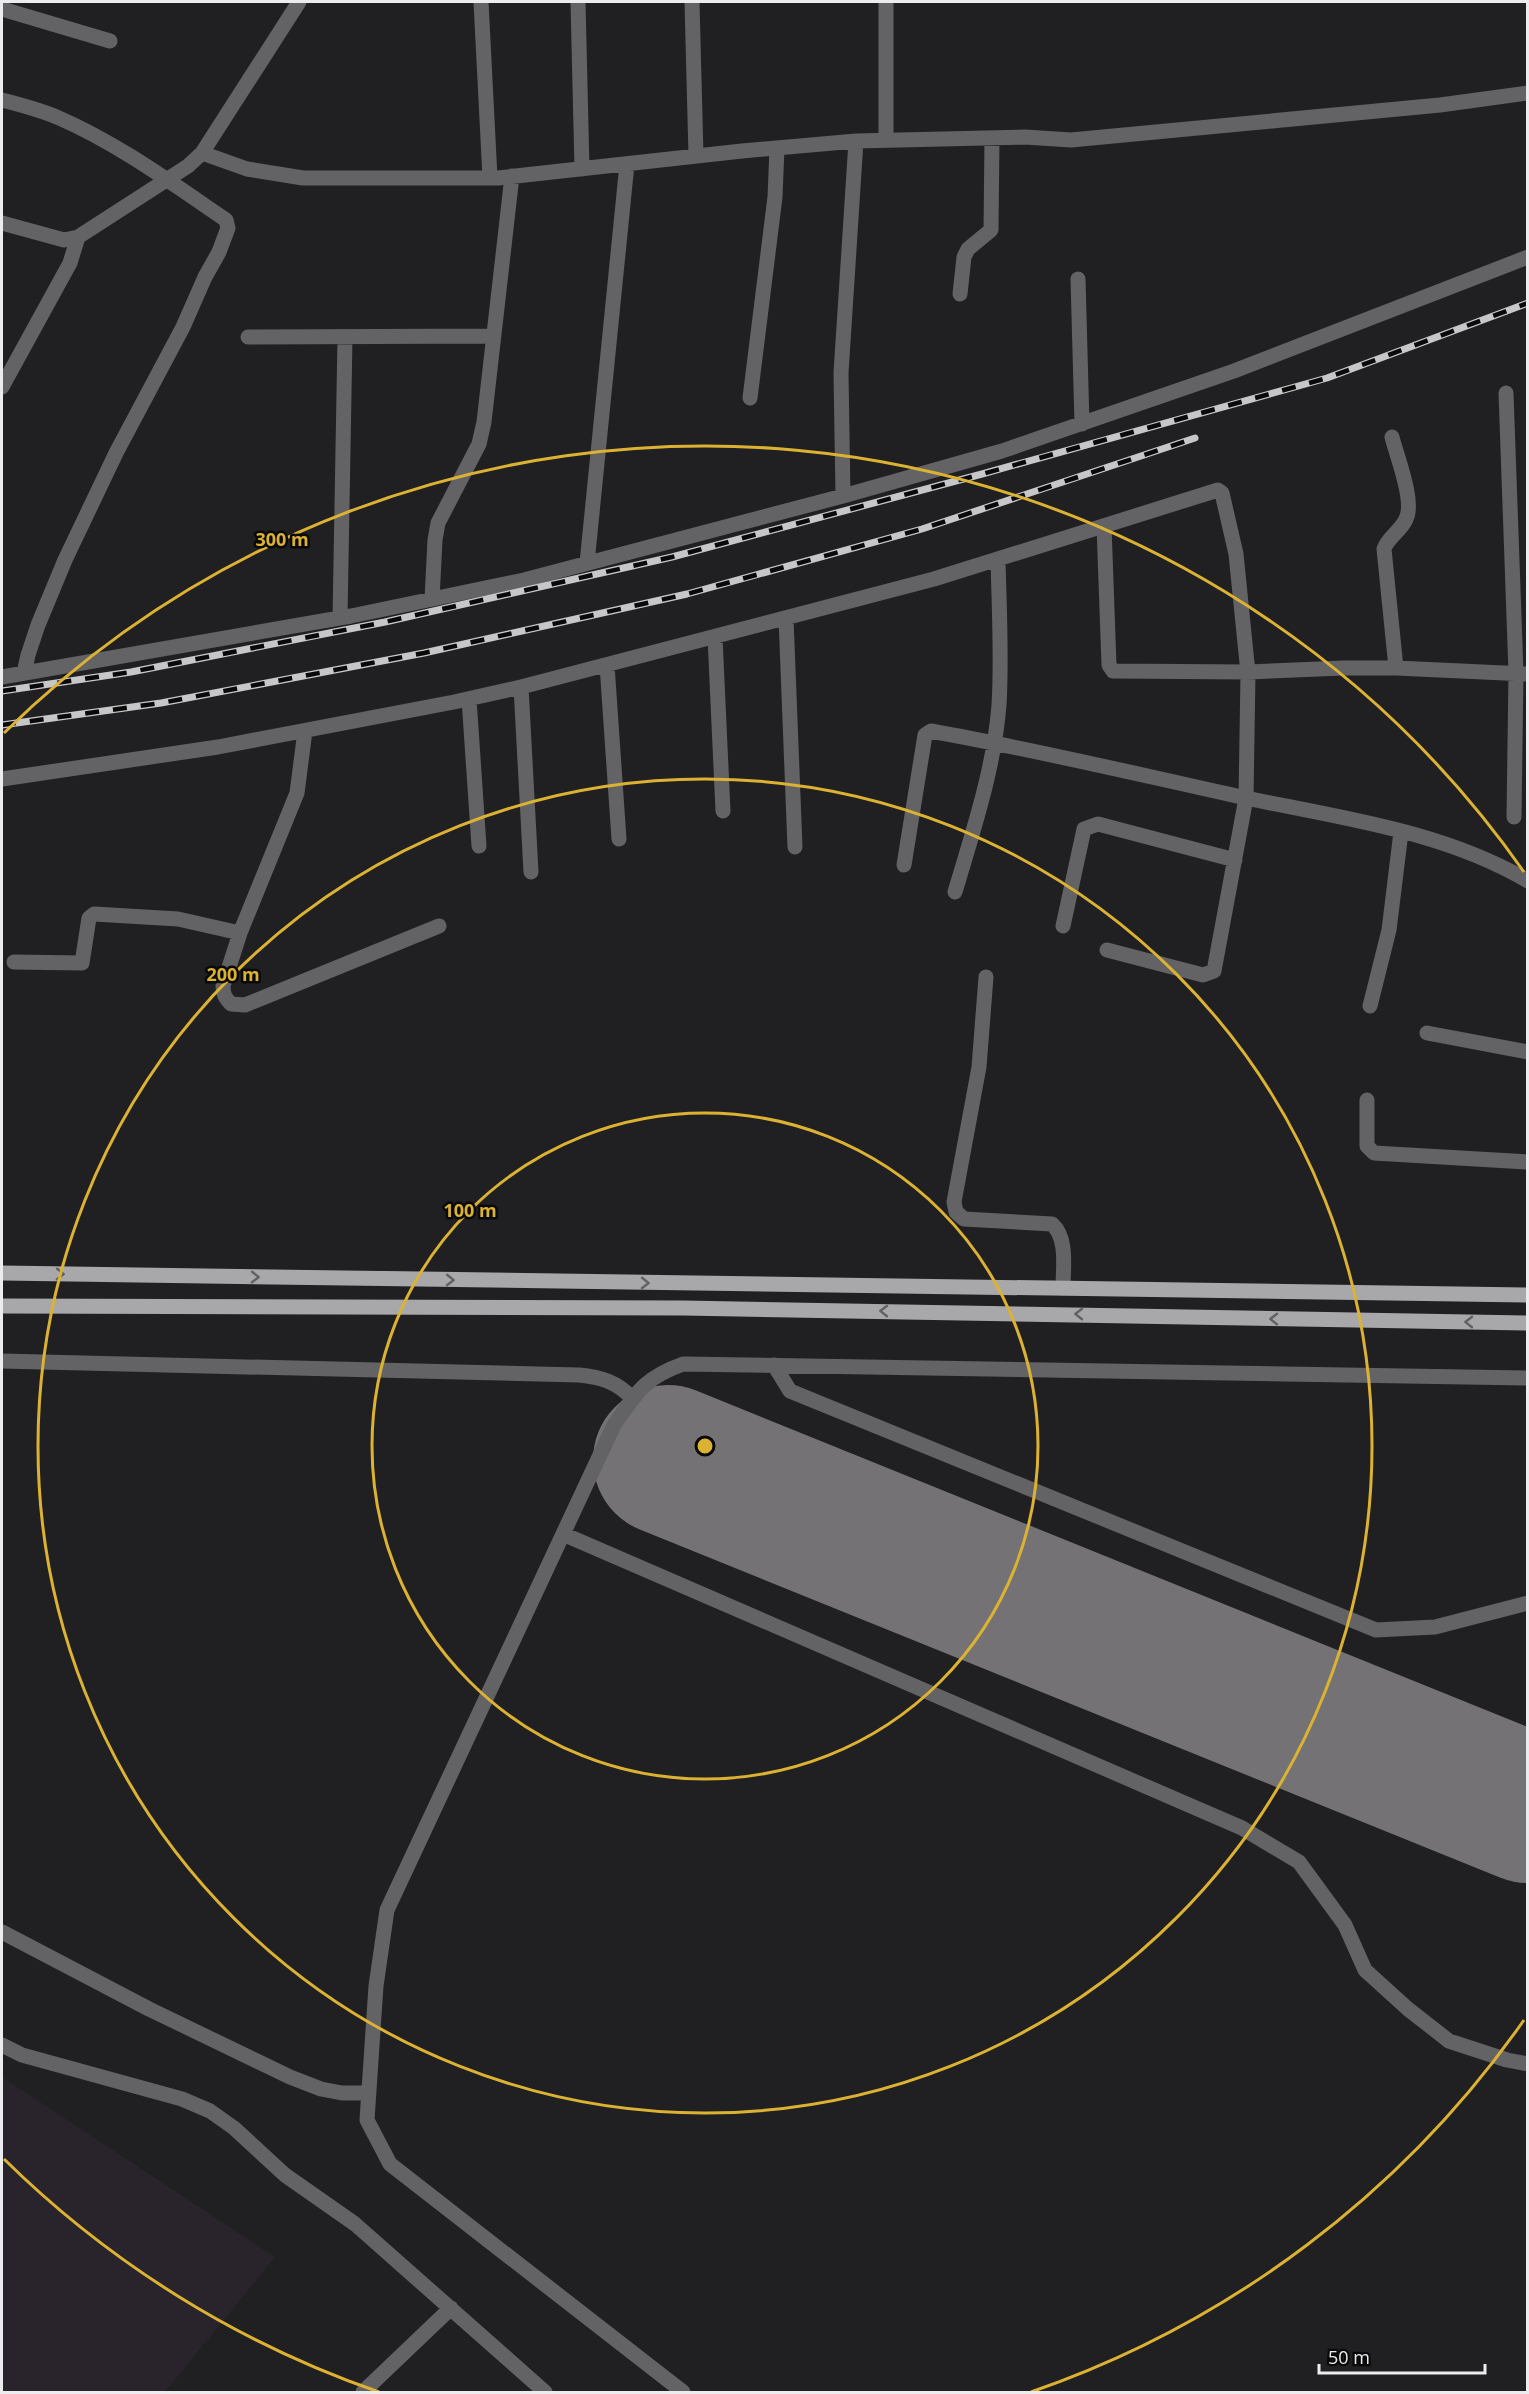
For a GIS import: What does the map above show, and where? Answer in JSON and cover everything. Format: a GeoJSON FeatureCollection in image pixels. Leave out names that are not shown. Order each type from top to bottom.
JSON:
{"type":"FeatureCollection","features":[{"type":"Feature","properties":{"kind":"main road"},"geometry":{"type":"LineString","coordinates":[[2,1273],[1527,1295]]}},
{"type":"Feature","properties":{"kind":"main road"},"geometry":{"type":"LineString","coordinates":[[2,1306],[671,1307],[1527,1323]]}},
{"type":"Feature","properties":{"kind":"street"},"geometry":{"type":"LineString","coordinates":[[2,223],[64,240],[78,237],[188,166],[202,153],[299,2]]}},
{"type":"Feature","properties":{"kind":"street"},"geometry":{"type":"LineString","coordinates":[[481,2],[490,178]]}},
{"type":"Feature","properties":{"kind":"street"},"geometry":{"type":"LineString","coordinates":[[578,2],[582,169]]}},
{"type":"Feature","properties":{"kind":"street"},"geometry":{"type":"LineString","coordinates":[[692,2],[696,156]]}},
{"type":"Feature","properties":{"kind":"street"},"geometry":{"type":"LineString","coordinates":[[886,2],[886,139]]}},
{"type":"Feature","properties":{"kind":"street"},"geometry":{"type":"LineString","coordinates":[[2,9],[110,41]]}},
{"type":"Feature","properties":{"kind":"street"},"geometry":{"type":"LineString","coordinates":[[202,153],[247,169],[303,178],[490,178],[886,139],[1071,140],[1440,105],[1527,93]]}},
{"type":"Feature","properties":{"kind":"street"},"geometry":{"type":"LineString","coordinates":[[2,100],[41,111],[86,130],[226,219],[228,228],[183,327],[116,453],[65,560],[38,625],[24,673]]}},
{"type":"Feature","properties":{"kind":"street"},"geometry":{"type":"LineString","coordinates":[[960,294],[964,257],[968,249],[991,230],[992,138]]}},
{"type":"Feature","properties":{"kind":"street"},"geometry":{"type":"LineString","coordinates":[[843,496],[841,373],[856,141]]}},
{"type":"Feature","properties":{"kind":"street"},"geometry":{"type":"LineString","coordinates":[[750,398],[775,197],[777,148]]}},
{"type":"Feature","properties":{"kind":"street"},"geometry":{"type":"LineString","coordinates":[[587,563],[627,164]]}},
{"type":"Feature","properties":{"kind":"street"},"geometry":{"type":"LineString","coordinates":[[432,599],[438,524],[479,444],[487,402],[512,176]]}},
{"type":"Feature","properties":{"kind":"street"},"geometry":{"type":"LineString","coordinates":[[2,387],[70,263],[78,237]]}},
{"type":"Feature","properties":{"kind":"street"},"geometry":{"type":"LineString","coordinates":[[2,677],[340,618],[524,580],[843,496],[1002,451],[1234,371],[1527,257]]}},
{"type":"Feature","properties":{"kind":"street"},"geometry":{"type":"LineString","coordinates":[[1078,279],[1082,424]]}},
{"type":"Feature","properties":{"kind":"street"},"geometry":{"type":"LineString","coordinates":[[248,337],[494,336]]}},
{"type":"Feature","properties":{"kind":"street"},"geometry":{"type":"LineString","coordinates":[[340,618],[345,337]]}},
{"type":"Feature","properties":{"kind":"street"},"geometry":{"type":"LineString","coordinates":[[1506,393],[1522,673],[1514,817]]}},
{"type":"Feature","properties":{"kind":"street"},"geometry":{"type":"LineString","coordinates":[[1392,437],[1409,503],[1406,520],[1384,549],[1396,668]]}},
{"type":"Feature","properties":{"kind":"street"},"geometry":{"type":"LineString","coordinates":[[2,778],[218,747],[521,687],[934,579],[1179,503],[1214,489],[1222,493],[1236,554],[1248,672],[1246,798],[1214,971],[1203,975],[1107,950]]}},
{"type":"Feature","properties":{"kind":"street"},"geometry":{"type":"LineString","coordinates":[[1104,526],[1110,669],[1113,671],[1248,672],[1396,668],[1522,673]]}},
{"type":"Feature","properties":{"kind":"street"},"geometry":{"type":"LineString","coordinates":[[955,892],[983,795],[999,704],[998,559]]}},
{"type":"Feature","properties":{"kind":"street"},"geometry":{"type":"LineString","coordinates":[[786,618],[795,847]]}},
{"type":"Feature","properties":{"kind":"street"},"geometry":{"type":"LineString","coordinates":[[715,637],[723,811]]}},
{"type":"Feature","properties":{"kind":"street"},"geometry":{"type":"LineString","coordinates":[[607,664],[619,838]]}},
{"type":"Feature","properties":{"kind":"street"},"geometry":{"type":"LineString","coordinates":[[521,687],[531,872]]}},
{"type":"Feature","properties":{"kind":"street"},"geometry":{"type":"LineString","coordinates":[[469,699],[479,846]]}},
{"type":"Feature","properties":{"kind":"street"},"geometry":{"type":"LineString","coordinates":[[305,731],[297,794],[240,933],[223,986],[223,993],[227,1000],[238,1006],[245,1005],[439,926]]}},
{"type":"Feature","properties":{"kind":"street"},"geometry":{"type":"LineString","coordinates":[[904,865],[925,735],[931,731],[994,742],[1368,823],[1446,844],[1485,859],[1527,881]]}},
{"type":"Feature","properties":{"kind":"street"},"geometry":{"type":"LineString","coordinates":[[1063,926],[1084,829],[1090,826],[1098,825],[1235,860]]}},
{"type":"Feature","properties":{"kind":"street"},"geometry":{"type":"LineString","coordinates":[[1370,1006],[1389,930],[1401,832]]}},
{"type":"Feature","properties":{"kind":"street"},"geometry":{"type":"LineString","coordinates":[[14,962],[82,963],[89,918],[94,914],[178,919],[240,933]]}},
{"type":"Feature","properties":{"kind":"street"},"geometry":{"type":"LineString","coordinates":[[986,977],[979,1067],[954,1202],[956,1212],[964,1219],[1052,1224],[1059,1230],[1062,1239],[1063,1288]]}},
{"type":"Feature","properties":{"kind":"street"},"geometry":{"type":"LineString","coordinates":[[1427,1033],[1527,1052]]}},
{"type":"Feature","properties":{"kind":"street"},"geometry":{"type":"LineString","coordinates":[[1367,1100],[1367,1146],[1374,1153],[1527,1162]]}},
{"type":"Feature","properties":{"kind":"street"},"geometry":{"type":"LineString","coordinates":[[2,1361],[579,1375],[601,1377],[622,1387],[633,1398]]}},
{"type":"Feature","properties":{"kind":"street"},"geometry":{"type":"LineString","coordinates":[[683,2392],[390,2164],[367,2120],[376,1986],[387,1910],[614,1425],[639,1388],[662,1372],[683,1364],[1527,1378]]}},
{"type":"Feature","properties":{"kind":"street"},"geometry":{"type":"LineString","coordinates":[[774,1365],[790,1391],[1376,1630],[1435,1627],[1527,1603]]}},
{"type":"Feature","properties":{"kind":"street"},"geometry":{"type":"LineString","coordinates":[[563,1534],[1242,1828],[1299,1862],[1345,1925],[1365,1970],[1408,2008],[1449,2041],[1507,2060],[1527,2064]]}},
{"type":"Feature","properties":{"kind":"street"},"geometry":{"type":"LineString","coordinates":[[2,1932],[149,2009],[290,2077],[321,2089],[342,2093],[369,2093]]}},
{"type":"Feature","properties":{"kind":"street"},"geometry":{"type":"LineString","coordinates":[[2,2045],[22,2055],[182,2099],[210,2110],[234,2128],[285,2175],[355,2224],[545,2392]]}},
{"type":"Feature","properties":{"kind":"street"},"geometry":{"type":"LineString","coordinates":[[363,2392],[451,2308]]}},
{"type":"Feature","properties":{"kind":"shaded area"},"geometry":{"type":"Polygon","coordinates":[[[2,2077],[275,2257],[165,2392],[2,2392],[2,2077]]]}},
{"type":"Feature","properties":{"kind":"runway"},"geometry":{"type":"LineString","coordinates":[[668,1460],[1528,1808]]}},
{"type":"Feature","properties":{"kind":"railway"},"geometry":{"type":"LineString","coordinates":[[2,691],[131,672],[385,622],[672,557],[1327,378],[1528,303]]}},
{"type":"Feature","properties":{"kind":"railway"},"geometry":{"type":"LineString","coordinates":[[2,725],[161,703],[424,653],[687,594],[922,529],[1195,438]]}}]}
